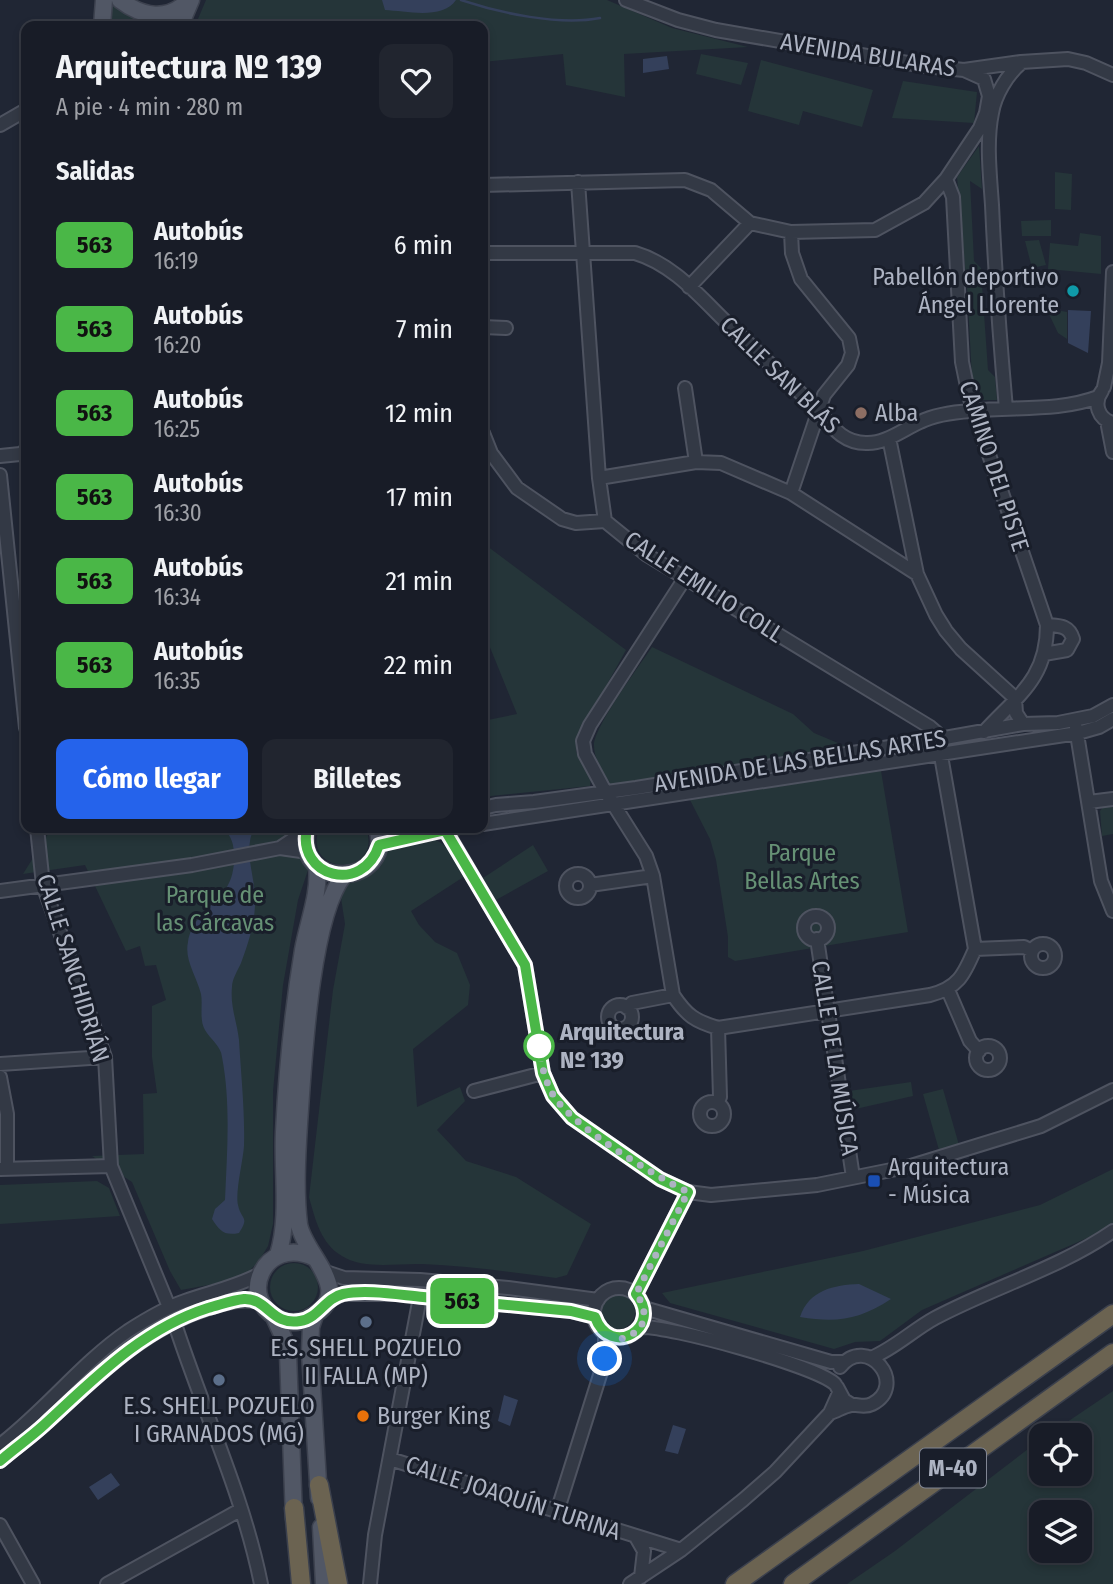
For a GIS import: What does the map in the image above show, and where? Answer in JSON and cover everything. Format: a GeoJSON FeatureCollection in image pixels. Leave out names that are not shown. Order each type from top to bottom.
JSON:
{"type":"FeatureCollection","features":[{"type":"Feature","properties":{"kind":"highway","name":"M-40"},"geometry":{"type":"LineString","coordinates":[[734,1584],[1113,1314]]}},
{"type":"Feature","properties":{"kind":"highway","name":"M-40"},"geometry":{"type":"LineString","coordinates":[[793,1584],[1113,1353]]}},
{"type":"Feature","properties":{"kind":"highway"},"geometry":{"type":"LineString","coordinates":[[319,1485],[338,1584]]}},
{"type":"Feature","properties":{"kind":"highway"},"geometry":{"type":"LineString","coordinates":[[294,1508],[301,1584]]}},
{"type":"Feature","properties":{"kind":"highway"},"geometry":{"type":"LineString","coordinates":[[723,1584],[757,1569]]}},
{"type":"Feature","properties":{"kind":"main road"},"geometry":{"type":"LineString","coordinates":[[102,21],[103,0]]}},
{"type":"Feature","properties":{"kind":"main road"},"geometry":{"type":"LineString","coordinates":[[120,0],[149,15],[174,12],[190,0]]}},
{"type":"Feature","properties":{"kind":"main road"},"geometry":{"type":"LineString","coordinates":[[182,21],[190,0]]}},
{"type":"Feature","properties":{"kind":"main road"},"geometry":{"type":"LineString","coordinates":[[278,1255],[285,1229],[284,1133],[292,1034],[307,929],[319,881],[308,833]]}},
{"type":"Feature","properties":{"kind":"main road"},"geometry":{"type":"LineString","coordinates":[[313,859],[334,874],[344,875],[363,869],[376,855],[379,845],[378,833]]}},
{"type":"Feature","properties":{"kind":"main road"},"geometry":{"type":"LineString","coordinates":[[274,1317],[288,1322],[302,1321],[315,1315],[326,1302],[329,1293],[326,1272],[315,1258],[299,1227],[298,1168],[303,1066],[319,942],[330,900],[344,875]]}},
{"type":"Feature","properties":{"kind":"main road"},"geometry":{"type":"LineString","coordinates":[[294,1584],[288,1354],[274,1317],[261,1302],[258,1288],[260,1274],[267,1263],[278,1255],[303,1253],[315,1258]]}},
{"type":"Feature","properties":{"kind":"main road"},"geometry":{"type":"LineString","coordinates":[[315,1315],[310,1353],[324,1584]]}},
{"type":"Feature","properties":{"kind":"street","name":"AVENIDA BULARAS"},"geometry":{"type":"LineString","coordinates":[[626,0],[678,20],[716,30],[925,66],[964,70],[1068,59],[1086,63],[1113,75]]}},
{"type":"Feature","properties":{"kind":"street","name":"CAMINO DEL PISTE"},"geometry":{"type":"LineString","coordinates":[[1006,409],[995,280],[989,138],[996,96],[1012,70],[1021,62]]}},
{"type":"Feature","properties":{"kind":"street"},"geometry":{"type":"LineString","coordinates":[[964,70],[1005,84]]}},
{"type":"Feature","properties":{"kind":"street"},"geometry":{"type":"LineString","coordinates":[[488,185],[685,180],[711,190],[750,223],[792,232],[874,230],[924,203],[946,179],[983,121],[989,96],[985,79]]}},
{"type":"Feature","properties":{"kind":"street"},"geometry":{"type":"LineString","coordinates":[[0,125],[21,113]]}},
{"type":"Feature","properties":{"kind":"street","name":"CAMINO DEL PISTE"},"geometry":{"type":"LineString","coordinates":[[946,179],[953,197],[962,362],[973,411],[1047,625],[1044,654],[1039,670],[1030,684],[984,732]]}},
{"type":"Feature","properties":{"kind":"street"},"geometry":{"type":"LineString","coordinates":[[578,182],[599,478],[605,521]]}},
{"type":"Feature","properties":{"kind":"street"},"geometry":{"type":"LineString","coordinates":[[689,287],[750,223]]}},
{"type":"Feature","properties":{"kind":"street"},"geometry":{"type":"LineString","coordinates":[[791,493],[824,395],[848,365],[852,353],[849,338],[801,279],[792,253],[792,232]]}},
{"type":"Feature","properties":{"kind":"street","name":"CALLE SAN BLÁS"},"geometry":{"type":"LineString","coordinates":[[488,253],[635,253],[652,258],[667,267],[689,287],[818,410],[838,434],[853,442],[869,444],[889,438],[922,420],[973,411],[1076,405],[1105,389]]}},
{"type":"Feature","properties":{"kind":"street"},"geometry":{"type":"LineString","coordinates":[[1113,272],[1109,363],[1105,389],[1106,419],[1113,452]]}},
{"type":"Feature","properties":{"kind":"street"},"geometry":{"type":"LineString","coordinates":[[488,327],[506,328]]}},
{"type":"Feature","properties":{"kind":"street"},"geometry":{"type":"LineString","coordinates":[[685,388],[696,463]]}},
{"type":"Feature","properties":{"kind":"street","name":"CALLE SAN BLÁS"},"geometry":{"type":"LineString","coordinates":[[1076,405],[1106,419]]}},
{"type":"Feature","properties":{"kind":"street"},"geometry":{"type":"LineString","coordinates":[[889,438],[917,574],[936,615],[961,649],[1015,698],[1016,713],[1023,723]]}},
{"type":"Feature","properties":{"kind":"street","name":"CALLE EMILIO COLL"},"geometry":{"type":"LineString","coordinates":[[488,446],[517,488],[562,519],[576,523],[605,521],[647,555],[930,727],[939,739]]}},
{"type":"Feature","properties":{"kind":"street"},"geometry":{"type":"LineString","coordinates":[[0,456],[21,454]]}},
{"type":"Feature","properties":{"kind":"street"},"geometry":{"type":"LineString","coordinates":[[599,478],[696,463],[722,463],[791,493],[917,574]]}},
{"type":"Feature","properties":{"kind":"street"},"geometry":{"type":"LineString","coordinates":[[0,475],[2,517],[21,684]]}},
{"type":"Feature","properties":{"kind":"street"},"geometry":{"type":"LineString","coordinates":[[685,578],[590,725],[583,741],[585,754],[605,791],[646,856],[653,876],[673,995],[683,1011],[696,1021],[718,1028],[930,995],[948,990],[962,976],[975,949],[939,739]]}},
{"type":"Feature","properties":{"kind":"street"},"geometry":{"type":"LineString","coordinates":[[1044,654],[1067,650],[1073,639],[1065,627],[1047,625]]}},
{"type":"Feature","properties":{"kind":"street","name":"AVENIDA DE LAS BELLAS ARTES"},"geometry":{"type":"LineString","coordinates":[[488,806],[534,802],[984,732],[1023,723],[1058,723],[1076,727],[1113,705]]}},
{"type":"Feature","properties":{"kind":"street","name":"AVENIDA DE LAS BELLAS ARTES"},"geometry":{"type":"LineString","coordinates":[[488,823],[942,753],[1076,727],[1099,727],[1113,719]]}},
{"type":"Feature","properties":{"kind":"street"},"geometry":{"type":"LineString","coordinates":[[1076,727],[1101,881],[1113,911]]}},
{"type":"Feature","properties":{"kind":"street"},"geometry":{"type":"LineString","coordinates":[[1089,802],[1113,799]]}},
{"type":"Feature","properties":{"kind":"street","name":"CALLE SANCHIDRIÁN"},"geometry":{"type":"LineString","coordinates":[[38,833],[43,885],[105,1057],[111,1166],[169,1307]]}},
{"type":"Feature","properties":{"kind":"street"},"geometry":{"type":"LineString","coordinates":[[0,891],[192,865],[280,848],[301,833]]}},
{"type":"Feature","properties":{"kind":"street"},"geometry":{"type":"LineString","coordinates":[[379,845],[433,833]]}},
{"type":"Feature","properties":{"kind":"street"},"geometry":{"type":"LineString","coordinates":[[453,833],[525,965],[543,1073],[553,1096],[572,1118],[660,1179],[688,1192],[722,1194],[817,1185],[911,1166],[1041,1126],[1113,1090]]}},
{"type":"Feature","properties":{"kind":"street"},"geometry":{"type":"LineString","coordinates":[[280,848],[313,859]]}},
{"type":"Feature","properties":{"kind":"street"},"geometry":{"type":"LineString","coordinates":[[590,885],[653,876]]}},
{"type":"Feature","properties":{"kind":"street","name":"CALLE DE LA MÚSICA"},"geometry":{"type":"LineString","coordinates":[[817,939],[853,1177]]}},
{"type":"Feature","properties":{"kind":"street"},"geometry":{"type":"LineString","coordinates":[[975,949],[1024,947],[1032,951]]}},
{"type":"Feature","properties":{"kind":"street"},"geometry":{"type":"LineString","coordinates":[[948,990],[970,1041],[979,1051]]}},
{"type":"Feature","properties":{"kind":"street"},"geometry":{"type":"LineString","coordinates":[[627,1008],[632,1003],[673,995]]}},
{"type":"Feature","properties":{"kind":"street"},"geometry":{"type":"LineString","coordinates":[[717,1103],[720,1097],[718,1028]]}},
{"type":"Feature","properties":{"kind":"street"},"geometry":{"type":"LineString","coordinates":[[0,1064],[105,1057]]}},
{"type":"Feature","properties":{"kind":"street"},"geometry":{"type":"LineString","coordinates":[[474,1091],[543,1073]]}},
{"type":"Feature","properties":{"kind":"street"},"geometry":{"type":"LineString","coordinates":[[0,1077],[7,1114],[3,1169],[111,1166]]}},
{"type":"Feature","properties":{"kind":"street"},"geometry":{"type":"LineString","coordinates":[[636,1294],[688,1192]]}},
{"type":"Feature","properties":{"kind":"street"},"geometry":{"type":"LineString","coordinates":[[872,1358],[934,1318],[1039,1272],[1113,1231]]}},
{"type":"Feature","properties":{"kind":"street"},"geometry":{"type":"LineString","coordinates":[[326,1272],[344,1278],[420,1280],[508,1287],[598,1300]]}},
{"type":"Feature","properties":{"kind":"street"},"geometry":{"type":"LineString","coordinates":[[0,1445],[65,1388],[95,1357],[128,1331],[169,1307],[242,1283],[260,1274]]}},
{"type":"Feature","properties":{"kind":"street"},"geometry":{"type":"LineString","coordinates":[[605,1359],[624,1338],[640,1327],[644,1318],[644,1308],[636,1294],[620,1288],[611,1289],[598,1300],[595,1317],[598,1326],[605,1333],[624,1338]]}},
{"type":"Feature","properties":{"kind":"street"},"geometry":{"type":"LineString","coordinates":[[326,1302],[343,1294],[399,1294],[571,1311],[595,1317]]}},
{"type":"Feature","properties":{"kind":"street"},"geometry":{"type":"LineString","coordinates":[[370,1584],[375,1535],[420,1297]]}},
{"type":"Feature","properties":{"kind":"street"},"geometry":{"type":"LineString","coordinates":[[0,1461],[136,1344],[174,1321],[230,1301],[246,1299],[261,1302]]}},
{"type":"Feature","properties":{"kind":"street"},"geometry":{"type":"LineString","coordinates":[[644,1308],[819,1359],[844,1362]]}},
{"type":"Feature","properties":{"kind":"street"},"geometry":{"type":"LineString","coordinates":[[174,1321],[254,1550],[261,1584]]}},
{"type":"Feature","properties":{"kind":"street"},"geometry":{"type":"LineString","coordinates":[[640,1327],[665,1329],[814,1371],[829,1378],[852,1405]]}},
{"type":"Feature","properties":{"kind":"street"},"geometry":{"type":"LineString","coordinates":[[557,1512],[605,1359],[605,1333]]}},
{"type":"Feature","properties":{"kind":"street"},"geometry":{"type":"LineString","coordinates":[[830,1413],[852,1405],[866,1406],[879,1398],[886,1385],[884,1371],[890,1356],[902,1341]]}},
{"type":"Feature","properties":{"kind":"street"},"geometry":{"type":"LineString","coordinates":[[630,1584],[681,1550],[775,1472],[830,1413],[837,1389],[838,1368],[844,1362],[862,1355],[872,1358],[884,1371]]}},
{"type":"Feature","properties":{"kind":"street","name":"CALLE JOAQUÍN TURINA"},"geometry":{"type":"LineString","coordinates":[[390,1459],[681,1550]]}},
{"type":"Feature","properties":{"kind":"street"},"geometry":{"type":"LineString","coordinates":[[107,1584],[240,1510]]}},
{"type":"Feature","properties":{"kind":"street"},"geometry":{"type":"LineString","coordinates":[[0,1525],[33,1584]]}},
{"type":"Feature","properties":{"kind":"street","name":"CALLE JOAQUÍN TURINA"},"geometry":{"type":"LineString","coordinates":[[636,1536],[644,1551],[642,1577]]}},
{"type":"Feature","properties":{"kind":"green space"},"geometry":{"type":"Polygon","coordinates":[[[111,0],[149,21],[109,21],[111,0]]]}},
{"type":"Feature","properties":{"kind":"green space"},"geometry":{"type":"Polygon","coordinates":[[[206,0],[607,0],[672,28],[748,47],[624,54],[625,97],[566,85],[563,54],[488,62],[488,21],[197,21],[206,0]]]}},
{"type":"Feature","properties":{"kind":"green space"},"geometry":{"type":"Polygon","coordinates":[[[179,16],[177,21],[157,21],[167,20],[179,16]]]}},
{"type":"Feature","properties":{"kind":"green space"},"geometry":{"type":"Polygon","coordinates":[[[701,54],[748,63],[741,85],[696,74],[701,54]]]}},
{"type":"Feature","properties":{"kind":"green space"},"geometry":{"type":"Polygon","coordinates":[[[761,60],[873,90],[862,127],[803,111],[799,125],[748,111],[761,60]]]}},
{"type":"Feature","properties":{"kind":"green space"},"geometry":{"type":"Polygon","coordinates":[[[903,81],[977,92],[974,123],[892,118],[903,81]]]}},
{"type":"Feature","properties":{"kind":"green space"},"geometry":{"type":"Polygon","coordinates":[[[979,146],[982,189],[970,181],[974,261],[981,268],[982,277],[966,278],[957,177],[979,146]]]}},
{"type":"Feature","properties":{"kind":"green space"},"geometry":{"type":"Polygon","coordinates":[[[1055,172],[1072,174],[1071,210],[1055,209],[1055,172]]]}},
{"type":"Feature","properties":{"kind":"green space"},"geometry":{"type":"Polygon","coordinates":[[[1051,220],[1051,236],[1022,236],[1021,221],[1051,220]]]}},
{"type":"Feature","properties":{"kind":"green space"},"geometry":{"type":"Polygon","coordinates":[[[1080,233],[1101,236],[1101,274],[1048,269],[1050,243],[1078,246],[1080,233]]]}},
{"type":"Feature","properties":{"kind":"green space"},"geometry":{"type":"Polygon","coordinates":[[[1039,240],[1046,265],[1032,268],[1025,241],[1039,240]]]}},
{"type":"Feature","properties":{"kind":"green space"},"geometry":{"type":"Polygon","coordinates":[[[967,285],[982,285],[988,370],[995,377],[997,400],[979,400],[972,378],[967,285]]]}},
{"type":"Feature","properties":{"kind":"green space"},"geometry":{"type":"Polygon","coordinates":[[[1046,308],[1067,312],[1067,339],[1058,333],[1046,308]]]}},
{"type":"Feature","properties":{"kind":"green space"},"geometry":{"type":"Polygon","coordinates":[[[488,547],[626,650],[578,737],[576,752],[591,778],[590,786],[488,797],[488,720],[517,714],[488,642],[488,547]]]}},
{"type":"Feature","properties":{"kind":"green space"},"geometry":{"type":"Polygon","coordinates":[[[652,647],[793,714],[814,733],[850,748],[611,785],[596,756],[596,737],[628,681],[652,647]]]}},
{"type":"Feature","properties":{"kind":"green space","name":"Parque Bellas Artes"},"geometry":{"type":"Polygon","coordinates":[[[881,771],[908,932],[735,961],[728,957],[728,937],[716,860],[710,839],[690,800],[881,771]]]}},
{"type":"Feature","properties":{"kind":"green space"},"geometry":{"type":"Polygon","coordinates":[[[1113,806],[1113,834],[1102,836],[1100,811],[1103,807],[1113,806]]]}},
{"type":"Feature","properties":{"kind":"green space","name":"Parque de las Cárcavas"},"geometry":{"type":"Polygon","coordinates":[[[300,833],[309,867],[298,900],[283,985],[273,1091],[273,1224],[268,1246],[259,1261],[249,1271],[230,1281],[181,1290],[170,1271],[132,1182],[92,1156],[144,1154],[143,1094],[157,1093],[152,1057],[152,1006],[166,1000],[156,965],[145,966],[140,946],[126,951],[85,865],[23,874],[48,834],[300,833]]]}},
{"type":"Feature","properties":{"kind":"green space"},"geometry":{"type":"Polygon","coordinates":[[[318,833],[367,833],[368,844],[364,856],[343,865],[322,856],[317,844],[318,833]]]}},
{"type":"Feature","properties":{"kind":"green space"},"geometry":{"type":"Polygon","coordinates":[[[435,840],[449,850],[465,876],[411,911],[419,925],[435,942],[457,953],[470,985],[468,1005],[413,1049],[417,1107],[460,1087],[465,1101],[437,1130],[466,1161],[516,1177],[591,1224],[567,1275],[556,1278],[456,1266],[360,1263],[342,1256],[329,1245],[314,1214],[309,1197],[333,990],[345,924],[341,898],[349,879],[384,852],[435,840]]]}},
{"type":"Feature","properties":{"kind":"green space"},"geometry":{"type":"Polygon","coordinates":[[[533,845],[548,871],[496,900],[483,878],[533,845]]]}},
{"type":"Feature","properties":{"kind":"green space"},"geometry":{"type":"Polygon","coordinates":[[[911,1082],[913,1096],[851,1110],[849,1091],[911,1082]]]}},
{"type":"Feature","properties":{"kind":"green space"},"geometry":{"type":"Polygon","coordinates":[[[943,1089],[959,1145],[939,1150],[923,1094],[943,1089]]]}},
{"type":"Feature","properties":{"kind":"green space"},"geometry":{"type":"Polygon","coordinates":[[[1113,1169],[1113,1225],[1108,1229],[922,1310],[880,1341],[855,1342],[834,1349],[670,1303],[662,1293],[863,1251],[1040,1205],[1113,1169]]]}},
{"type":"Feature","properties":{"kind":"green space"},"geometry":{"type":"Polygon","coordinates":[[[97,1181],[109,1188],[120,1216],[0,1224],[0,1185],[97,1181]]]}},
{"type":"Feature","properties":{"kind":"green space"},"geometry":{"type":"Polygon","coordinates":[[[294,1263],[311,1270],[318,1287],[311,1304],[294,1311],[277,1304],[270,1287],[277,1270],[294,1263]]]}},
{"type":"Feature","properties":{"kind":"green space"},"geometry":{"type":"Polygon","coordinates":[[[618,1295],[630,1300],[635,1312],[630,1324],[618,1329],[606,1324],[601,1312],[606,1300],[618,1295]]]}},
{"type":"Feature","properties":{"kind":"green space"},"geometry":{"type":"Polygon","coordinates":[[[1113,1391],[1113,1584],[847,1584],[895,1551],[1029,1448],[1029,1486],[1092,1486],[1092,1423],[1066,1423],[1113,1391]]]}},
{"type":"Feature","properties":{"kind":"water"},"geometry":{"type":"Polygon","coordinates":[[[382,0],[456,0],[442,10],[424,13],[385,10],[382,0]]]}},
{"type":"Feature","properties":{"kind":"water"},"geometry":{"type":"Polygon","coordinates":[[[667,56],[669,69],[643,73],[643,59],[667,56]]]}},
{"type":"Feature","properties":{"kind":"water"},"geometry":{"type":"Polygon","coordinates":[[[1068,310],[1091,311],[1088,353],[1068,343],[1068,310]]]}},
{"type":"Feature","properties":{"kind":"water"},"geometry":{"type":"Polygon","coordinates":[[[228,833],[252,833],[249,847],[255,896],[252,928],[233,981],[232,994],[239,1040],[244,1133],[237,1199],[244,1221],[239,1233],[234,1234],[223,1232],[212,1219],[215,1209],[225,1200],[227,1092],[221,1053],[203,1026],[201,994],[187,949],[192,929],[198,919],[222,894],[233,873],[231,838],[228,833]]]}},
{"type":"Feature","properties":{"kind":"water"},"geometry":{"type":"Polygon","coordinates":[[[859,1284],[891,1299],[858,1316],[825,1320],[800,1317],[809,1301],[816,1295],[832,1288],[859,1284]]]}},
{"type":"Feature","properties":{"kind":"water"},"geometry":{"type":"Polygon","coordinates":[[[504,1395],[518,1400],[510,1426],[498,1421],[504,1395]]]}},
{"type":"Feature","properties":{"kind":"water"},"geometry":{"type":"Polygon","coordinates":[[[673,1425],[686,1429],[678,1454],[665,1451],[673,1425]]]}},
{"type":"Feature","properties":{"kind":"water"},"geometry":{"type":"Polygon","coordinates":[[[111,1473],[120,1485],[98,1500],[89,1487],[111,1473]]]}},
{"type":"Feature","properties":{"kind":"waterway"},"geometry":{"type":"LineString","coordinates":[[461,0],[530,17],[566,20],[600,18]]}},
{"type":"Feature","properties":{"kind":"bus line","name":"563"},"geometry":{"type":"LineString","coordinates":[[306,833],[308,852],[317,866],[325,871],[344,875],[363,869],[376,855],[379,845],[428,833]]}},
{"type":"Feature","properties":{"kind":"bus line","name":"563"},"geometry":{"type":"LineString","coordinates":[[0,1461],[136,1344],[174,1321],[230,1301],[246,1299],[261,1302],[274,1317],[288,1322],[302,1321],[315,1315],[326,1302],[343,1294],[399,1294],[571,1311],[595,1317],[598,1326],[614,1337],[624,1338],[640,1327],[644,1308],[636,1294],[688,1192],[660,1179],[572,1118],[553,1096],[543,1073],[525,965],[447,833]]}},
{"type":"Feature","properties":{"kind":"place","name":"Pabellón deportivo Ángel Llorente"},"geometry":{"type":"Point","coordinates":[1073,291]}},
{"type":"Feature","properties":{"kind":"place","name":"Alba"},"geometry":{"type":"Point","coordinates":[861,413]}},
{"type":"Feature","properties":{"kind":"place","name":"Arquitectura Nº 139"},"geometry":{"type":"Point","coordinates":[539,1046]}},
{"type":"Feature","properties":{"kind":"place","name":"Arquitectura - Música"},"geometry":{"type":"Point","coordinates":[874,1181]}},
{"type":"Feature","properties":{"kind":"place","name":"E.S. SHELL POZUELO II FALLA (MP)"},"geometry":{"type":"Point","coordinates":[366,1322]}},
{"type":"Feature","properties":{"kind":"place","name":"E.S. SHELL POZUELO I GRANADOS (MG)"},"geometry":{"type":"Point","coordinates":[219,1380]}},
{"type":"Feature","properties":{"kind":"place","name":"Burger King"},"geometry":{"type":"Point","coordinates":[363,1416]}},
{"type":"Feature","properties":{"kind":"route"},"geometry":{"type":"LineString","coordinates":[[539,1046],[543,1073],[553,1096],[572,1118],[660,1179],[688,1192],[636,1294],[644,1308],[640,1327],[624,1338],[605,1359]]}}]}
